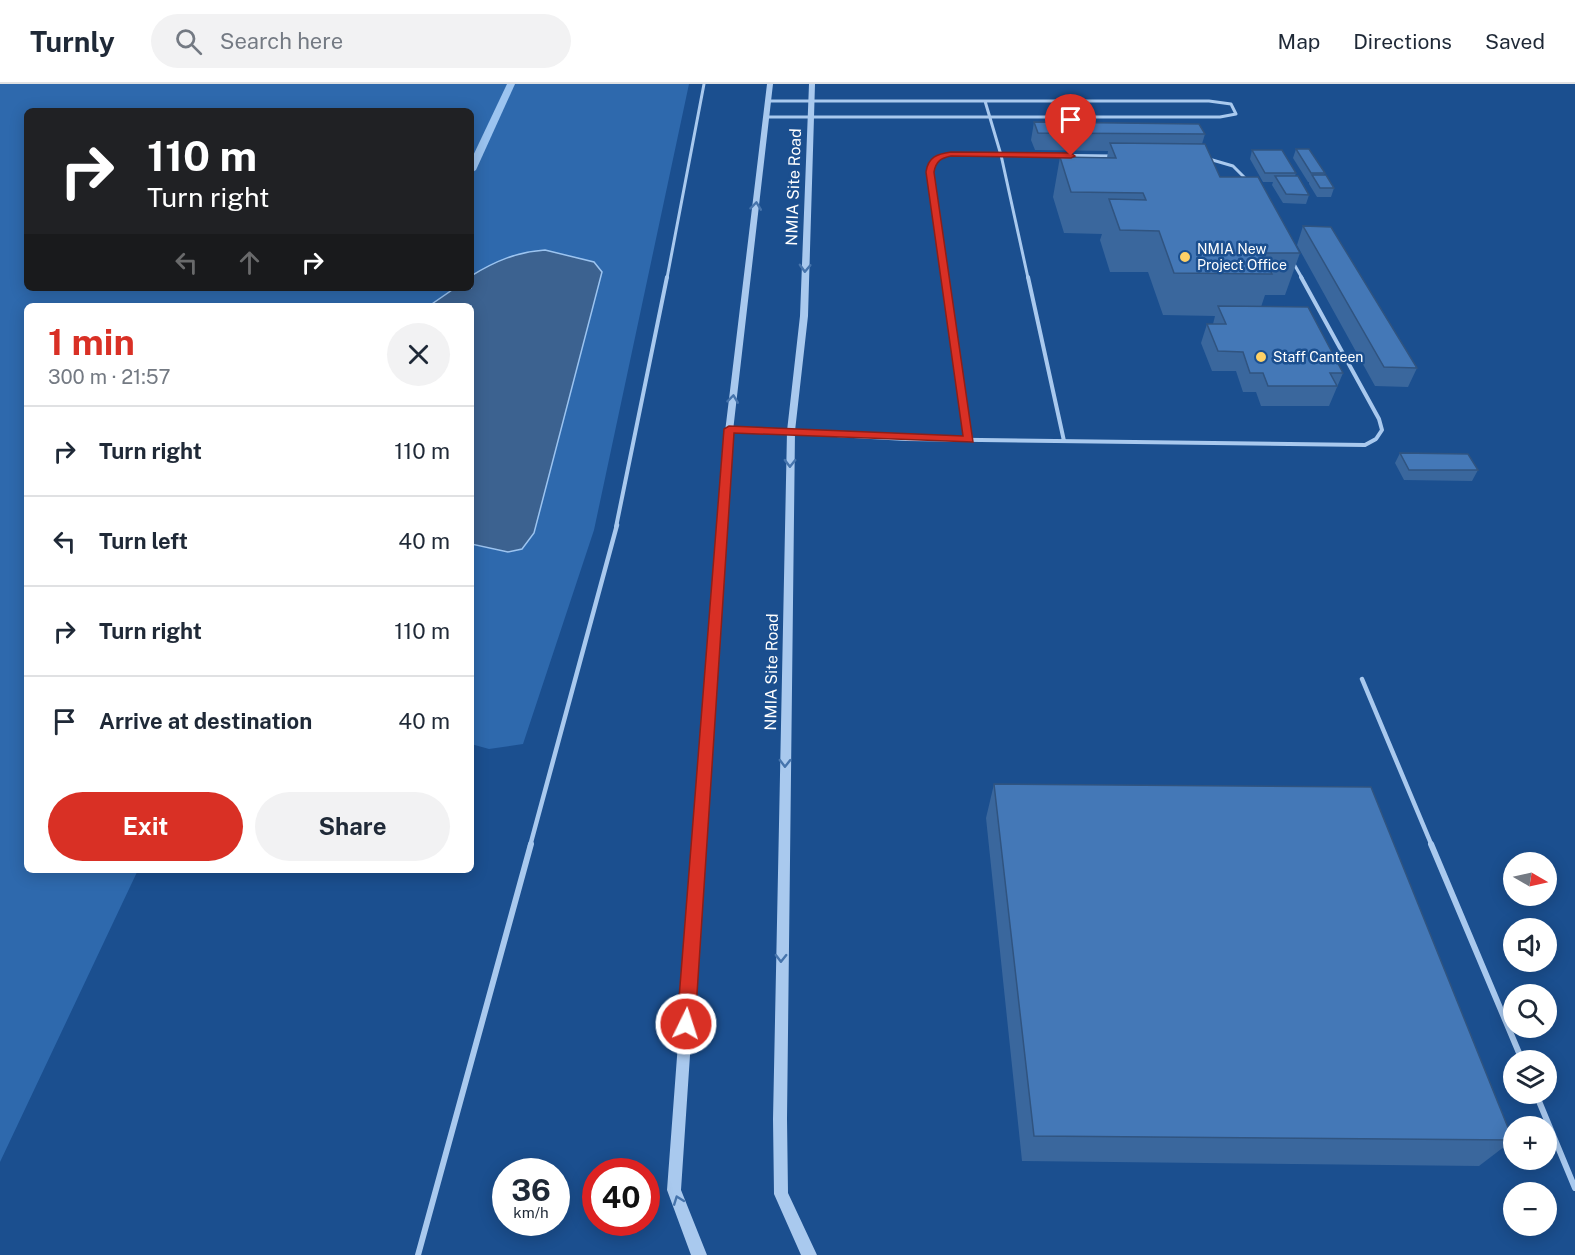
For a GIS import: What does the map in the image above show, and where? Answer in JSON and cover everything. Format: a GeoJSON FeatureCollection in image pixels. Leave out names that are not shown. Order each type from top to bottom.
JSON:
{"type":"FeatureCollection","features":[{"type":"Feature","properties":{"kind":"street"},"geometry":{"type":"LineString","coordinates":[[699,1255],[674,1190],[729,429],[770,84]]}},
{"type":"Feature","properties":{"kind":"street","name":"NMIA Site Road"},"geometry":{"type":"LineString","coordinates":[[810,1255],[780,1194],[781,992],[791,431],[804,316],[812,84]]}},
{"type":"Feature","properties":{"kind":"lane"},"geometry":{"type":"LineString","coordinates":[[418,1255],[584,657],[611,551],[646,389],[704,84]]}},
{"type":"Feature","properties":{"kind":"lane"},"geometry":{"type":"LineString","coordinates":[[766,117],[811,115],[1220,117],[1236,114],[1232,104],[1209,101],[768,101]]}},
{"type":"Feature","properties":{"kind":"lane"},"geometry":{"type":"LineString","coordinates":[[985,101],[1001,155],[1064,441]]}},
{"type":"Feature","properties":{"kind":"lane"},"geometry":{"type":"LineString","coordinates":[[969,440],[930,172],[933,161],[943,155],[1118,156]]}},
{"type":"Feature","properties":{"kind":"lane"},"geometry":{"type":"LineString","coordinates":[[1205,159],[1233,166],[1248,181]]}},
{"type":"Feature","properties":{"kind":"lane"},"geometry":{"type":"LineString","coordinates":[[729,429],[969,440],[1365,445],[1376,438],[1382,430],[1378,418],[1290,258]]}},
{"type":"Feature","properties":{"kind":"lane"},"geometry":{"type":"LineString","coordinates":[[1362,680],[1518,1050]]}},
{"type":"Feature","properties":{"kind":"lane"},"geometry":{"type":"LineString","coordinates":[[1540,1104],[1575,1188]]}},
{"type":"Feature","properties":{"kind":"shaded area"},"geometry":{"type":"Polygon","coordinates":[[[0,84],[689,84],[594,530],[523,744],[489,749],[474,745],[474,303],[24,303],[24,873],[137,873],[0,1162],[0,84]]]}},
{"type":"Feature","properties":{"kind":"shaded area"},"geometry":{"type":"Polygon","coordinates":[[[545,250],[594,262],[602,272],[534,533],[522,549],[508,552],[474,545],[474,303],[433,303],[451,291],[474,291],[474,274],[506,258],[545,250]]]}},
{"type":"Feature","properties":{"kind":"building"},"geometry":{"type":"Polygon","coordinates":[[[1034,122],[1199,124],[1205,134],[1038,133],[1034,122]]]}},
{"type":"Feature","properties":{"kind":"building"},"geometry":{"type":"Polygon","coordinates":[[[1110,143],[1205,144],[1220,177],[1258,177],[1300,253],[1261,253],[1272,274],[1174,273],[1159,231],[1120,230],[1109,199],[1146,200],[1143,193],[1071,192],[1060,157],[1116,158],[1110,143]]]}},
{"type":"Feature","properties":{"kind":"building"},"geometry":{"type":"Polygon","coordinates":[[[1296,149],[1309,149],[1325,173],[1311,173],[1296,149]]]}},
{"type":"Feature","properties":{"kind":"building"},"geometry":{"type":"Polygon","coordinates":[[[1252,150],[1282,150],[1296,173],[1265,173],[1252,150]]]}},
{"type":"Feature","properties":{"kind":"building"},"geometry":{"type":"Polygon","coordinates":[[[1312,175],[1326,175],[1334,188],[1320,188],[1312,175]]]}},
{"type":"Feature","properties":{"kind":"building"},"geometry":{"type":"Polygon","coordinates":[[[1275,176],[1298,176],[1309,195],[1286,194],[1275,176]]]}},
{"type":"Feature","properties":{"kind":"building"},"geometry":{"type":"Polygon","coordinates":[[[1303,226],[1331,227],[1417,368],[1384,367],[1303,226]]]}},
{"type":"Feature","properties":{"kind":"building","name":"Staff Canteen"},"geometry":{"type":"Polygon","coordinates":[[[1218,306],[1308,307],[1343,373],[1330,373],[1337,386],[1268,386],[1263,373],[1250,373],[1243,352],[1218,351],[1207,324],[1226,324],[1218,306]]]}},
{"type":"Feature","properties":{"kind":"building"},"geometry":{"type":"Polygon","coordinates":[[[1400,453],[1468,454],[1478,470],[1409,470],[1400,453]]]}},
{"type":"Feature","properties":{"kind":"building"},"geometry":{"type":"Polygon","coordinates":[[[994,784],[1371,787],[1503,1116],[1503,1140],[1034,1136],[994,784]]]}},
{"type":"Feature","properties":{"kind":"waterway"},"geometry":{"type":"LineString","coordinates":[[474,164],[511,84]]}},
{"type":"Feature","properties":{"kind":"place","name":"NMIA New Project Office"},"geometry":{"type":"Point","coordinates":[1185,257]}},
{"type":"Feature","properties":{"kind":"place","name":"Staff Canteen"},"geometry":{"type":"Point","coordinates":[1261,357]}},
{"type":"Feature","properties":{"kind":"route"},"geometry":{"type":"LineString","coordinates":[[686,1024],[729,429],[906,439],[969,440],[930,172],[931,164],[939,156],[951,154],[1071,156]]}}]}
